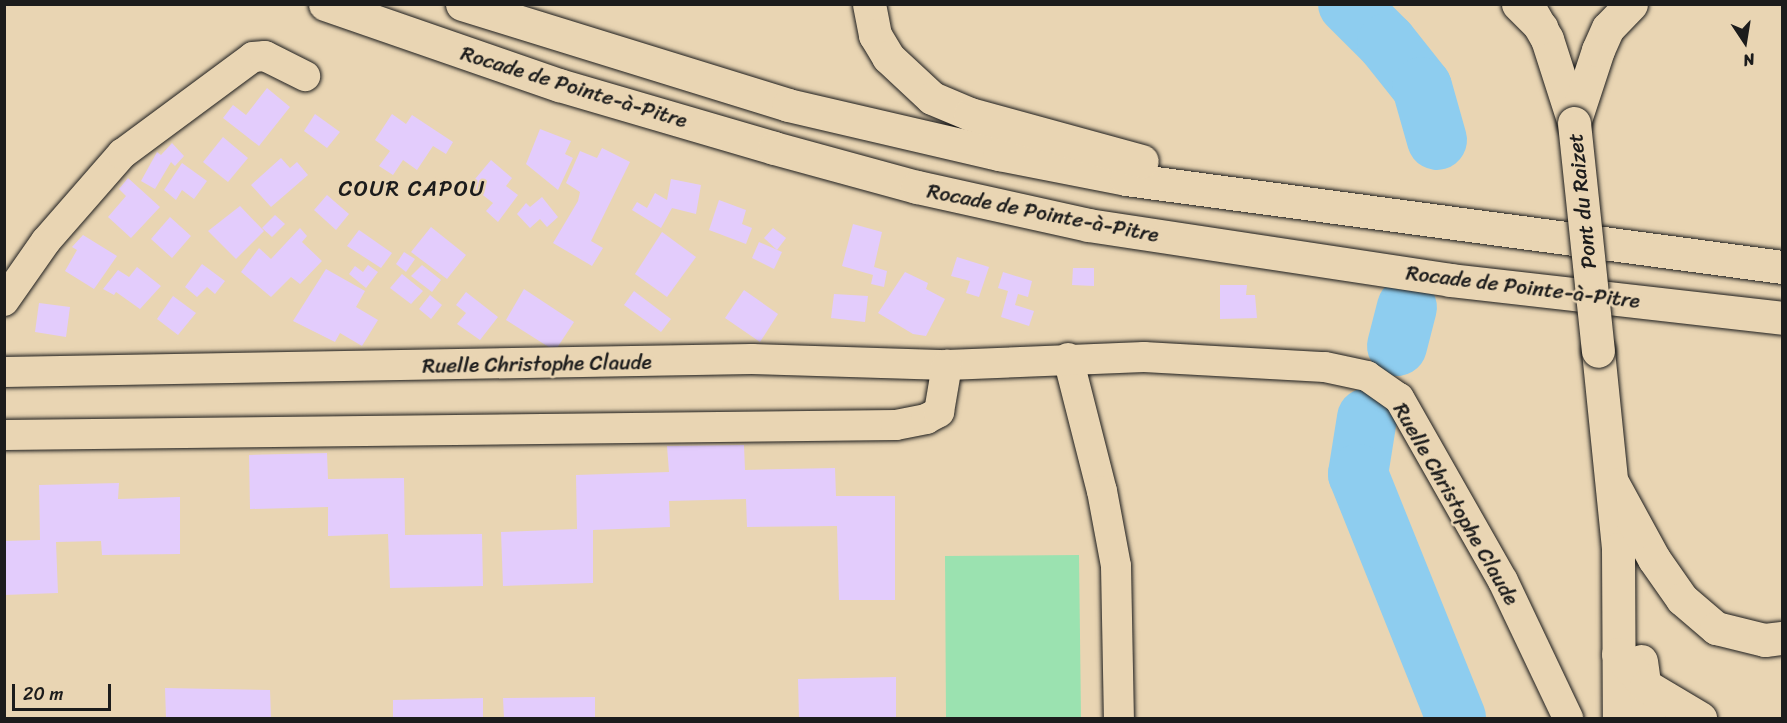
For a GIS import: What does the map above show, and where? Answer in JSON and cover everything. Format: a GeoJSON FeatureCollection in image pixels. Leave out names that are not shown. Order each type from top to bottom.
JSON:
{"type":"FeatureCollection","features":[{"type":"Feature","properties":{"kind":"main road","name":"Rocade de Pointe-à-Pitre"},"geometry":{"type":"LineString","coordinates":[[326,4],[559,85],[917,188],[1088,225],[1276,255],[1782,318]]}},
{"type":"Feature","properties":{"kind":"main road"},"geometry":{"type":"LineString","coordinates":[[462,4],[788,105],[999,154],[1225,193],[1782,267]]}},
{"type":"Feature","properties":{"kind":"main road"},"geometry":{"type":"LineString","coordinates":[[869,4],[875,35],[888,57],[932,98],[1026,131],[1145,162],[1225,193]]}},
{"type":"Feature","properties":{"kind":"main road"},"geometry":{"type":"LineString","coordinates":[[1518,4],[1534,16],[1574,123]]}},
{"type":"Feature","properties":{"kind":"main road"},"geometry":{"type":"LineString","coordinates":[[1574,123],[1608,28],[1631,4]]}},
{"type":"Feature","properties":{"kind":"main road","name":"Pont du Raizet"},"geometry":{"type":"LineString","coordinates":[[1574,123],[1618,549]]}},
{"type":"Feature","properties":{"kind":"main road"},"geometry":{"type":"LineString","coordinates":[[1737,262],[1782,249]]}},
{"type":"Feature","properties":{"kind":"main road"},"geometry":{"type":"LineString","coordinates":[[1705,309],[1782,328]]}},
{"type":"Feature","properties":{"kind":"main road"},"geometry":{"type":"LineString","coordinates":[[1613,484],[1654,559],[1682,599],[1716,628],[1765,639],[1782,638]]}},
{"type":"Feature","properties":{"kind":"main road"},"geometry":{"type":"LineString","coordinates":[[1618,549],[1619,718]]}},
{"type":"Feature","properties":{"kind":"main road"},"geometry":{"type":"LineString","coordinates":[[1618,549],[1646,686],[1650,718]]}},
{"type":"Feature","properties":{"kind":"main road"},"geometry":{"type":"LineString","coordinates":[[1618,654],[1646,686],[1700,718]]}},
{"type":"Feature","properties":{"kind":"street"},"geometry":{"type":"LineString","coordinates":[[4,301],[46,241],[131,147],[253,57],[265,56],[305,76]]}},
{"type":"Feature","properties":{"kind":"street","name":"Ruelle Christophe Claude"},"geometry":{"type":"LineString","coordinates":[[4,372],[752,359],[947,365],[1068,358],[1144,357],[1325,367],[1367,376],[1399,398],[1503,581],[1568,718]]}},
{"type":"Feature","properties":{"kind":"street"},"geometry":{"type":"LineString","coordinates":[[1068,358],[1102,491],[1116,566],[1119,718]]}},
{"type":"Feature","properties":{"kind":"street"},"geometry":{"type":"LineString","coordinates":[[4,435],[896,425],[926,419],[939,412],[947,365]]}},
{"type":"Feature","properties":{"kind":"green space"},"geometry":{"type":"Polygon","coordinates":[[[1079,555],[1081,718],[946,718],[945,556],[1079,555]]]}},
{"type":"Feature","properties":{"kind":"building"},"geometry":{"type":"Polygon","coordinates":[[[267,88],[290,107],[259,146],[223,118],[233,105],[246,115],[267,88]]]}},
{"type":"Feature","properties":{"kind":"building"},"geometry":{"type":"Polygon","coordinates":[[[315,114],[340,132],[327,148],[304,131],[315,114]]]}},
{"type":"Feature","properties":{"kind":"building"},"geometry":{"type":"Polygon","coordinates":[[[392,114],[406,124],[412,115],[453,142],[446,154],[433,146],[417,170],[403,160],[393,175],[379,166],[390,151],[375,140],[392,114]]]}},
{"type":"Feature","properties":{"kind":"building"},"geometry":{"type":"Polygon","coordinates":[[[540,129],[571,141],[565,154],[573,158],[558,190],[526,164],[540,129]]]}},
{"type":"Feature","properties":{"kind":"building"},"geometry":{"type":"Polygon","coordinates":[[[223,137],[248,158],[228,182],[203,162],[223,137]]]}},
{"type":"Feature","properties":{"kind":"building"},"geometry":{"type":"Polygon","coordinates":[[[172,143],[184,156],[175,166],[171,162],[155,189],[141,181],[157,152],[161,155],[172,143]]]}},
{"type":"Feature","properties":{"kind":"building"},"geometry":{"type":"Polygon","coordinates":[[[602,148],[630,162],[591,241],[603,248],[592,266],[553,243],[578,201],[580,192],[566,183],[580,151],[597,158],[602,148]]]}},
{"type":"Feature","properties":{"kind":"building"},"geometry":{"type":"Polygon","coordinates":[[[281,158],[290,168],[297,162],[308,175],[271,207],[251,185],[281,158]]]}},
{"type":"Feature","properties":{"kind":"building"},"geometry":{"type":"Polygon","coordinates":[[[491,160],[512,178],[506,186],[518,195],[498,222],[486,211],[493,203],[470,185],[491,160]]]}},
{"type":"Feature","properties":{"kind":"building"},"geometry":{"type":"Polygon","coordinates":[[[182,163],[207,181],[194,199],[182,190],[176,200],[164,190],[182,163]]]}},
{"type":"Feature","properties":{"kind":"building"},"geometry":{"type":"Polygon","coordinates":[[[128,178],[160,207],[131,238],[108,217],[126,196],[119,189],[128,178]]]}},
{"type":"Feature","properties":{"kind":"building"},"geometry":{"type":"Polygon","coordinates":[[[671,179],[701,185],[696,214],[672,208],[661,228],[632,210],[637,202],[647,208],[655,193],[667,200],[671,179]]]}},
{"type":"Feature","properties":{"kind":"building"},"geometry":{"type":"Polygon","coordinates":[[[327,195],[349,214],[336,230],[314,210],[327,195]]]}},
{"type":"Feature","properties":{"kind":"building"},"geometry":{"type":"Polygon","coordinates":[[[542,197],[558,217],[547,227],[540,219],[530,228],[517,214],[526,203],[530,207],[542,197]]]}},
{"type":"Feature","properties":{"kind":"building"},"geometry":{"type":"Polygon","coordinates":[[[719,200],[746,210],[742,224],[752,228],[746,244],[709,230],[719,200]]]}},
{"type":"Feature","properties":{"kind":"building"},"geometry":{"type":"Polygon","coordinates":[[[240,206],[264,231],[236,259],[208,231],[240,206]]]}},
{"type":"Feature","properties":{"kind":"building"},"geometry":{"type":"Polygon","coordinates":[[[275,215],[285,224],[272,237],[262,228],[275,215]]]}},
{"type":"Feature","properties":{"kind":"building"},"geometry":{"type":"Polygon","coordinates":[[[170,217],[191,236],[172,258],[151,239],[170,217]]]}},
{"type":"Feature","properties":{"kind":"building"},"geometry":{"type":"Polygon","coordinates":[[[853,224],[882,232],[874,267],[887,271],[884,287],[871,284],[873,275],[842,266],[853,224]]]}},
{"type":"Feature","properties":{"kind":"building"},"geometry":{"type":"Polygon","coordinates":[[[431,227],[466,255],[447,279],[411,252],[431,227]]]}},
{"type":"Feature","properties":{"kind":"building"},"geometry":{"type":"Polygon","coordinates":[[[300,228],[307,236],[302,242],[322,261],[300,284],[291,277],[271,297],[241,272],[259,248],[271,259],[300,228]]]}},
{"type":"Feature","properties":{"kind":"building"},"geometry":{"type":"Polygon","coordinates":[[[773,228],[786,238],[777,250],[764,238],[773,228]]]}},
{"type":"Feature","properties":{"kind":"building"},"geometry":{"type":"Polygon","coordinates":[[[359,230],[392,253],[381,268],[347,246],[359,230]]]}},
{"type":"Feature","properties":{"kind":"building"},"geometry":{"type":"Polygon","coordinates":[[[662,232],[696,257],[667,297],[635,274],[662,232]]]}},
{"type":"Feature","properties":{"kind":"building"},"geometry":{"type":"Polygon","coordinates":[[[83,235],[117,256],[94,289],[65,271],[77,250],[72,247],[83,235]]]}},
{"type":"Feature","properties":{"kind":"building"},"geometry":{"type":"Polygon","coordinates":[[[759,242],[782,252],[774,269],[752,258],[759,242]]]}},
{"type":"Feature","properties":{"kind":"building"},"geometry":{"type":"Polygon","coordinates":[[[404,252],[415,259],[406,272],[396,264],[404,252]]]}},
{"type":"Feature","properties":{"kind":"building"},"geometry":{"type":"Polygon","coordinates":[[[957,257],[989,267],[979,297],[966,293],[970,281],[951,276],[957,257]]]}},
{"type":"Feature","properties":{"kind":"building"},"geometry":{"type":"Polygon","coordinates":[[[202,264],[225,281],[215,294],[207,287],[197,297],[185,287],[202,264]]]}},
{"type":"Feature","properties":{"kind":"building"},"geometry":{"type":"Polygon","coordinates":[[[368,265],[378,272],[366,288],[349,274],[355,266],[363,272],[368,265]]]}},
{"type":"Feature","properties":{"kind":"building"},"geometry":{"type":"Polygon","coordinates":[[[422,265],[441,280],[432,292],[411,276],[422,265]]]}},
{"type":"Feature","properties":{"kind":"building"},"geometry":{"type":"Polygon","coordinates":[[[137,267],[161,286],[140,309],[116,292],[114,295],[103,289],[118,270],[129,277],[137,267]]]}},
{"type":"Feature","properties":{"kind":"building"},"geometry":{"type":"Polygon","coordinates":[[[1073,268],[1094,268],[1094,286],[1072,285],[1073,268]]]}},
{"type":"Feature","properties":{"kind":"building"},"geometry":{"type":"Polygon","coordinates":[[[326,269],[365,291],[356,307],[378,320],[362,346],[340,333],[335,342],[293,321],[326,269]]]}},
{"type":"Feature","properties":{"kind":"building"},"geometry":{"type":"Polygon","coordinates":[[[905,272],[928,283],[926,289],[945,299],[926,336],[913,334],[878,313],[905,272]]]}},
{"type":"Feature","properties":{"kind":"building"},"geometry":{"type":"Polygon","coordinates":[[[1003,272],[1032,281],[1028,297],[1018,294],[1015,305],[1034,311],[1029,326],[1001,317],[1008,291],[998,288],[1003,272]]]}},
{"type":"Feature","properties":{"kind":"building"},"geometry":{"type":"Polygon","coordinates":[[[402,274],[423,291],[411,304],[390,288],[402,274]]]}},
{"type":"Feature","properties":{"kind":"building"},"geometry":{"type":"Polygon","coordinates":[[[1220,285],[1247,285],[1246,295],[1255,295],[1257,318],[1220,319],[1220,285]]]}},
{"type":"Feature","properties":{"kind":"building"},"geometry":{"type":"Polygon","coordinates":[[[524,289],[574,322],[555,351],[506,320],[524,289]]]}},
{"type":"Feature","properties":{"kind":"building"},"geometry":{"type":"Polygon","coordinates":[[[744,290],[778,314],[760,342],[725,318],[744,290]]]}},
{"type":"Feature","properties":{"kind":"building"},"geometry":{"type":"Polygon","coordinates":[[[634,291],[671,319],[661,332],[624,305],[634,291]]]}},
{"type":"Feature","properties":{"kind":"building"},"geometry":{"type":"Polygon","coordinates":[[[466,292],[498,317],[480,340],[457,324],[466,313],[456,305],[466,292]]]}},
{"type":"Feature","properties":{"kind":"building"},"geometry":{"type":"Polygon","coordinates":[[[834,294],[868,296],[865,322],[831,318],[834,294]]]}},
{"type":"Feature","properties":{"kind":"building"},"geometry":{"type":"Polygon","coordinates":[[[430,295],[442,305],[431,319],[419,309],[430,295]]]}},
{"type":"Feature","properties":{"kind":"building"},"geometry":{"type":"Polygon","coordinates":[[[173,296],[196,313],[178,335],[157,319],[173,296]]]}},
{"type":"Feature","properties":{"kind":"building"},"geometry":{"type":"Polygon","coordinates":[[[39,303],[70,307],[66,337],[35,332],[39,303]]]}},
{"type":"Feature","properties":{"kind":"building"},"geometry":{"type":"Polygon","coordinates":[[[744,445],[745,470],[835,468],[836,496],[895,496],[895,600],[839,600],[837,526],[747,527],[746,499],[669,501],[670,527],[593,530],[593,583],[503,586],[501,532],[577,529],[576,475],[669,472],[667,446],[744,445]]]}},
{"type":"Feature","properties":{"kind":"building"},"geometry":{"type":"Polygon","coordinates":[[[327,453],[328,479],[404,478],[405,535],[482,534],[483,586],[390,588],[388,534],[328,536],[328,507],[250,509],[249,455],[327,453]]]}},
{"type":"Feature","properties":{"kind":"building"},"geometry":{"type":"Polygon","coordinates":[[[119,483],[118,499],[180,497],[180,554],[102,555],[101,541],[56,542],[58,593],[4,595],[4,541],[40,540],[39,485],[119,483]]]}},
{"type":"Feature","properties":{"kind":"building"},"geometry":{"type":"Polygon","coordinates":[[[896,677],[896,718],[799,718],[798,679],[896,677]]]}},
{"type":"Feature","properties":{"kind":"building"},"geometry":{"type":"Polygon","coordinates":[[[165,688],[270,690],[271,718],[166,718],[165,688]]]}},
{"type":"Feature","properties":{"kind":"building"},"geometry":{"type":"Polygon","coordinates":[[[595,697],[595,718],[504,718],[503,698],[595,697]]]}},
{"type":"Feature","properties":{"kind":"building"},"geometry":{"type":"Polygon","coordinates":[[[483,698],[483,718],[393,718],[393,700],[483,698]]]}},
{"type":"Feature","properties":{"kind":"waterway"},"geometry":{"type":"LineString","coordinates":[[1348,4],[1387,43],[1422,87],[1437,140]]}},
{"type":"Feature","properties":{"kind":"waterway"},"geometry":{"type":"LineString","coordinates":[[1397,346],[1407,307]]}},
{"type":"Feature","properties":{"kind":"waterway"},"geometry":{"type":"LineString","coordinates":[[1367,418],[1358,474],[1456,718]]}},
{"type":"Feature","properties":{"kind":"district","name":"COUR CAPOU"},"geometry":{"type":"Point","coordinates":[412,189]}}]}
